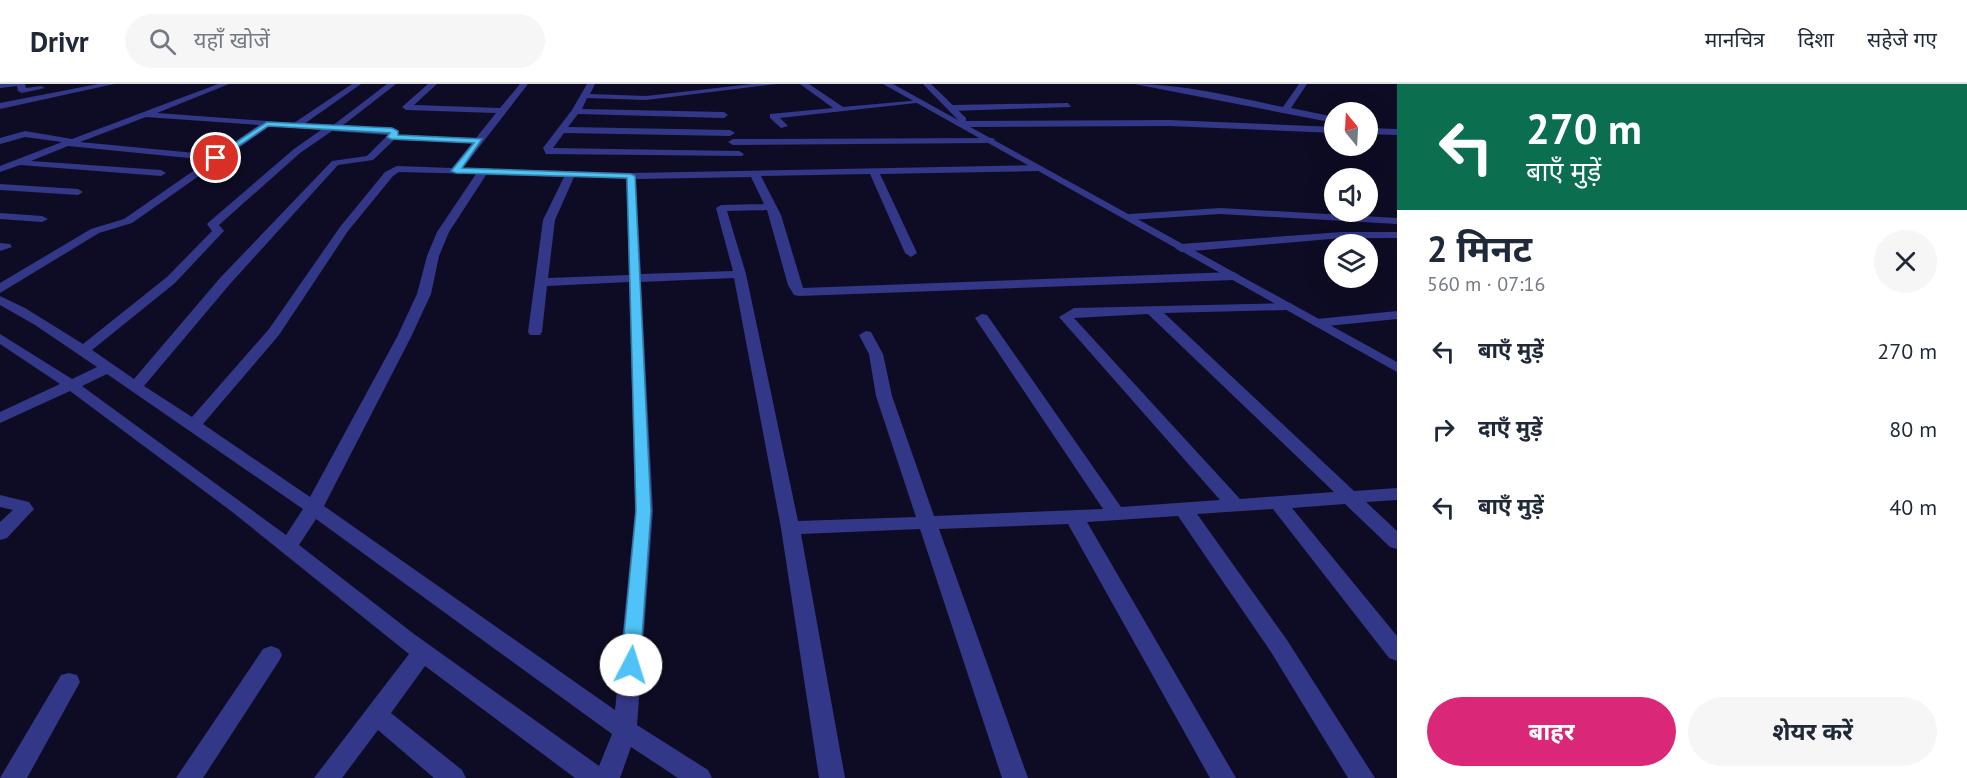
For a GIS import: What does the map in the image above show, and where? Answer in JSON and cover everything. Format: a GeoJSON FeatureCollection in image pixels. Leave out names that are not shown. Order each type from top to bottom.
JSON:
{"type":"FeatureCollection","features":[{"type":"Feature","properties":{"kind":"street"},"geometry":{"type":"LineString","coordinates":[[0,86],[16,84]]}},
{"type":"Feature","properties":{"kind":"street"},"geometry":{"type":"LineString","coordinates":[[21,84],[23,91],[48,86]]}},
{"type":"Feature","properties":{"kind":"street"},"geometry":{"type":"LineString","coordinates":[[0,106],[110,84]]}},
{"type":"Feature","properties":{"kind":"street"},"geometry":{"type":"LineString","coordinates":[[0,169],[140,114],[225,84]]}},
{"type":"Feature","properties":{"kind":"street"},"geometry":{"type":"LineString","coordinates":[[295,126],[357,84]]}},
{"type":"Feature","properties":{"kind":"street"},"geometry":{"type":"LineString","coordinates":[[84,350],[171,280],[218,231],[213,224],[297,151],[392,84]]}},
{"type":"Feature","properties":{"kind":"street"},"geometry":{"type":"LineString","coordinates":[[433,84],[406,107],[504,111]]}},
{"type":"Feature","properties":{"kind":"street"},"geometry":{"type":"LineString","coordinates":[[456,171],[524,84]]}},
{"type":"Feature","properties":{"kind":"street"},"geometry":{"type":"LineString","coordinates":[[591,84],[576,111],[548,148],[549,152],[739,154]]}},
{"type":"Feature","properties":{"kind":"street"},"geometry":{"type":"LineString","coordinates":[[646,98],[648,87],[692,88],[694,84]]}},
{"type":"Feature","properties":{"kind":"street"},"geometry":{"type":"LineString","coordinates":[[585,96],[646,98],[738,85],[773,84]]}},
{"type":"Feature","properties":{"kind":"street"},"geometry":{"type":"LineString","coordinates":[[804,84],[841,110]]}},
{"type":"Feature","properties":{"kind":"street"},"geometry":{"type":"LineString","coordinates":[[887,84],[970,127],[1397,368]]}},
{"type":"Feature","properties":{"kind":"street"},"geometry":{"type":"LineString","coordinates":[[927,84],[970,127],[1169,123],[1324,130]]}},
{"type":"Feature","properties":{"kind":"street"},"geometry":{"type":"LineString","coordinates":[[1138,84],[1225,93],[1324,118]]}},
{"type":"Feature","properties":{"kind":"street"},"geometry":{"type":"LineString","coordinates":[[1286,109],[1304,84]]}},
{"type":"Feature","properties":{"kind":"street"},"geometry":{"type":"LineString","coordinates":[[709,90],[721,103],[739,154],[771,207],[795,289],[799,292],[1234,276]]}},
{"type":"Feature","properties":{"kind":"street"},"geometry":{"type":"LineString","coordinates":[[784,126],[773,116],[921,102]]}},
{"type":"Feature","properties":{"kind":"street"},"geometry":{"type":"LineString","coordinates":[[952,108],[1068,105]]}},
{"type":"Feature","properties":{"kind":"street"},"geometry":{"type":"LineString","coordinates":[[576,111],[724,115]]}},
{"type":"Feature","properties":{"kind":"street"},"geometry":{"type":"LineString","coordinates":[[135,387],[232,272],[335,163],[370,158],[395,131],[140,114]]}},
{"type":"Feature","properties":{"kind":"street"},"geometry":{"type":"LineString","coordinates":[[0,289],[95,231],[128,221],[267,124]]}},
{"type":"Feature","properties":{"kind":"street"},"geometry":{"type":"LineString","coordinates":[[561,130],[732,137],[990,140]]}},
{"type":"Feature","properties":{"kind":"street"},"geometry":{"type":"LineString","coordinates":[[1378,131],[1397,132]]}},
{"type":"Feature","properties":{"kind":"street"},"geometry":{"type":"LineString","coordinates":[[0,141],[25,134],[69,142],[216,158]]}},
{"type":"Feature","properties":{"kind":"street"},"geometry":{"type":"LineString","coordinates":[[391,137],[480,141]]}},
{"type":"Feature","properties":{"kind":"street"},"geometry":{"type":"LineString","coordinates":[[16,163],[161,172]]}},
{"type":"Feature","properties":{"kind":"street"},"geometry":{"type":"LineString","coordinates":[[194,425],[274,332],[344,229],[389,174],[403,169],[631,176],[1039,168]]}},
{"type":"Feature","properties":{"kind":"street"},"geometry":{"type":"LineString","coordinates":[[288,546],[314,507],[424,294],[433,256],[443,232],[483,172]]}},
{"type":"Feature","properties":{"kind":"street"},"geometry":{"type":"LineString","coordinates":[[874,172],[911,253]]}},
{"type":"Feature","properties":{"kind":"street"},"geometry":{"type":"LineString","coordinates":[[535,332],[549,220],[570,174]]}},
{"type":"Feature","properties":{"kind":"street"},"geometry":{"type":"LineString","coordinates":[[607,778],[625,731],[644,511],[631,176]]}},
{"type":"Feature","properties":{"kind":"street"},"geometry":{"type":"LineString","coordinates":[[0,187],[78,192]]}},
{"type":"Feature","properties":{"kind":"street"},"geometry":{"type":"LineString","coordinates":[[771,207],[721,208],[740,274],[790,528],[832,778]]}},
{"type":"Feature","properties":{"kind":"street"},"geometry":{"type":"LineString","coordinates":[[1130,217],[1220,211],[1397,221]]}},
{"type":"Feature","properties":{"kind":"street"},"geometry":{"type":"LineString","coordinates":[[0,216],[42,219]]}},
{"type":"Feature","properties":{"kind":"street"},"geometry":{"type":"LineString","coordinates":[[1181,248],[1342,235],[1397,235]]}},
{"type":"Feature","properties":{"kind":"street"},"geometry":{"type":"LineString","coordinates":[[541,282],[740,274]]}},
{"type":"Feature","properties":{"kind":"street"},"geometry":{"type":"LineString","coordinates":[[0,300],[110,367],[135,387],[314,507],[625,731],[699,778]]}},
{"type":"Feature","properties":{"kind":"street"},"geometry":{"type":"LineString","coordinates":[[1236,506],[1130,391],[1066,317],[1074,312],[1286,306]]}},
{"type":"Feature","properties":{"kind":"street"},"geometry":{"type":"LineString","coordinates":[[1152,310],[1397,542]]}},
{"type":"Feature","properties":{"kind":"street"},"geometry":{"type":"LineString","coordinates":[[1317,323],[1397,315]]}},
{"type":"Feature","properties":{"kind":"street"},"geometry":{"type":"LineString","coordinates":[[982,318],[1116,514]]}},
{"type":"Feature","properties":{"kind":"street"},"geometry":{"type":"LineString","coordinates":[[866,335],[876,354],[884,396],[1014,778]]}},
{"type":"Feature","properties":{"kind":"street"},"geometry":{"type":"LineString","coordinates":[[0,338],[70,384],[288,546],[423,653],[595,778]]}},
{"type":"Feature","properties":{"kind":"street"},"geometry":{"type":"LineString","coordinates":[[0,418],[110,367]]}},
{"type":"Feature","properties":{"kind":"street"},"geometry":{"type":"LineString","coordinates":[[790,528],[1074,517],[1397,494]]}},
{"type":"Feature","properties":{"kind":"street"},"geometry":{"type":"LineString","coordinates":[[0,501],[23,506],[25,509],[0,533]]}},
{"type":"Feature","properties":{"kind":"street"},"geometry":{"type":"LineString","coordinates":[[1278,503],[1397,652]]}},
{"type":"Feature","properties":{"kind":"street"},"geometry":{"type":"LineString","coordinates":[[1184,510],[1279,646],[1362,778]]}},
{"type":"Feature","properties":{"kind":"street"},"geometry":{"type":"LineString","coordinates":[[1074,517],[1223,778]]}},
{"type":"Feature","properties":{"kind":"street"},"geometry":{"type":"LineString","coordinates":[[327,778],[423,653]]}},
{"type":"Feature","properties":{"kind":"street"},"geometry":{"type":"LineString","coordinates":[[189,778],[271,655]]}},
{"type":"Feature","properties":{"kind":"street"},"geometry":{"type":"LineString","coordinates":[[10,773],[69,682]]}},
{"type":"Feature","properties":{"kind":"street"},"geometry":{"type":"LineString","coordinates":[[386,700],[453,778]]}},
{"type":"Feature","properties":{"kind":"route"},"geometry":{"type":"LineString","coordinates":[[216,158],[267,124],[392,130],[396,133],[391,137],[480,141],[456,171],[631,176],[629,186],[644,511],[631,665]]}}]}
